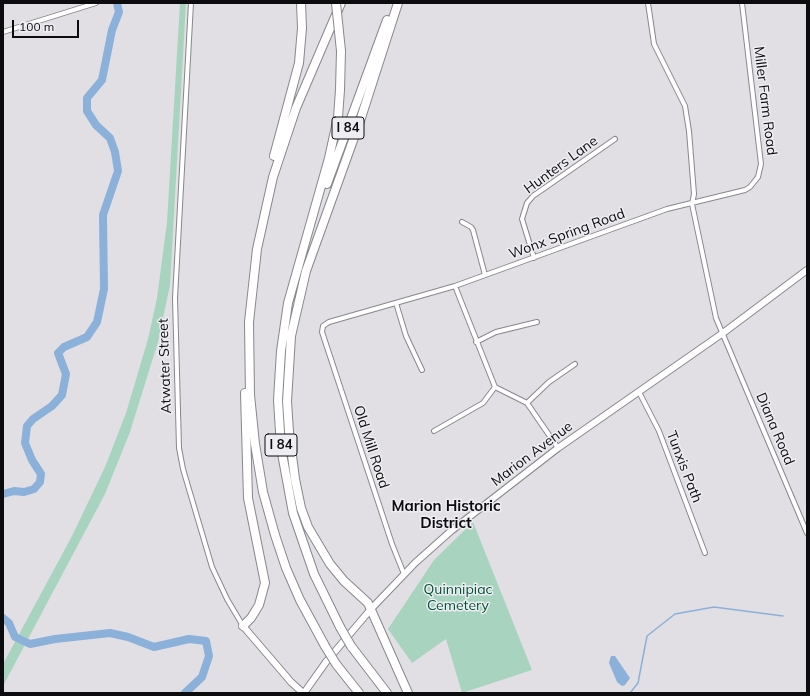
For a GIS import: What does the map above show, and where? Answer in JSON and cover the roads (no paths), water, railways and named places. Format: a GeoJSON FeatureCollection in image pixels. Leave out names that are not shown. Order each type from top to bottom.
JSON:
{"type":"FeatureCollection","features":[{"type":"Feature","properties":{"kind":"highway"},"geometry":{"type":"LineString","coordinates":[[262,225],[267,179],[299,63],[302,40],[301,3]]}},
{"type":"Feature","properties":{"kind":"highway"},"geometry":{"type":"LineString","coordinates":[[302,254],[328,165],[335,131],[340,90],[341,51],[336,3]]}},
{"type":"Feature","properties":{"kind":"highway","name":"I 84"},"geometry":{"type":"LineString","coordinates":[[341,3],[287,131],[273,178],[262,225],[254,273],[249,322],[249,371],[252,420],[259,468],[269,515],[280,552],[293,584],[325,646],[336,664],[359,693]]}},
{"type":"Feature","properties":{"kind":"highway","name":"I 84"},"geometry":{"type":"LineString","coordinates":[[387,693],[351,646],[340,627],[314,574],[297,529],[286,481],[280,440],[278,395],[281,351],[288,303],[302,254],[394,3]]}},
{"type":"Feature","properties":{"kind":"highway"},"geometry":{"type":"LineString","coordinates":[[398,3],[360,121],[306,271],[291,336],[288,380],[288,416],[291,453],[298,496],[304,517],[318,545],[330,564],[344,581],[365,600],[371,609],[408,693]]}},
{"type":"Feature","properties":{"kind":"highway"},"geometry":{"type":"LineString","coordinates":[[243,626],[251,618],[259,605],[264,583],[250,509],[248,487],[244,366],[249,322]]}},
{"type":"Feature","properties":{"kind":"main road","name":"Marion Avenue"},"geometry":{"type":"LineString","coordinates":[[303,693],[330,657],[371,609],[404,574],[456,526],[558,448],[723,333],[807,270]]}},
{"type":"Feature","properties":{"kind":"main road","name":"Atwater Street"},"geometry":{"type":"LineString","coordinates":[[243,626],[281,671],[303,693]]}},
{"type":"Feature","properties":{"kind":"street"},"geometry":{"type":"LineString","coordinates":[[3,32],[96,3]]}},
{"type":"Feature","properties":{"kind":"street","name":"Atwater Street"},"geometry":{"type":"LineString","coordinates":[[192,3],[175,298],[179,448],[183,469],[210,561],[224,594],[243,626]]}},
{"type":"Feature","properties":{"kind":"street"},"geometry":{"type":"LineString","coordinates":[[648,3],[654,44],[685,106],[689,131],[694,194],[692,204],[716,318],[723,333]]}},
{"type":"Feature","properties":{"kind":"street","name":"Miller Farm Road"},"geometry":{"type":"LineString","coordinates":[[692,204],[745,190],[755,183],[760,171],[761,164],[742,3]]}},
{"type":"Feature","properties":{"kind":"street","name":"Hunters Lane"},"geometry":{"type":"LineString","coordinates":[[534,258],[522,219],[527,203],[540,192],[615,139]]}},
{"type":"Feature","properties":{"kind":"street","name":"Wonx Spring Road"},"geometry":{"type":"LineString","coordinates":[[323,326],[329,322],[454,286],[667,210],[692,204]]}},
{"type":"Feature","properties":{"kind":"street"},"geometry":{"type":"LineString","coordinates":[[462,222],[471,227],[473,230],[485,275]]}},
{"type":"Feature","properties":{"kind":"street"},"geometry":{"type":"LineString","coordinates":[[454,286],[495,387],[527,403],[558,448]]}},
{"type":"Feature","properties":{"kind":"street"},"geometry":{"type":"LineString","coordinates":[[396,303],[406,336],[422,370]]}},
{"type":"Feature","properties":{"kind":"street"},"geometry":{"type":"LineString","coordinates":[[476,342],[496,332],[537,322]]}},
{"type":"Feature","properties":{"kind":"street","name":"Old Mill Road"},"geometry":{"type":"LineString","coordinates":[[323,326],[322,332],[392,544],[404,574]]}},
{"type":"Feature","properties":{"kind":"street","name":"Diana Road"},"geometry":{"type":"LineString","coordinates":[[723,333],[807,533]]}},
{"type":"Feature","properties":{"kind":"street"},"geometry":{"type":"LineString","coordinates":[[527,403],[549,382],[575,364]]}},
{"type":"Feature","properties":{"kind":"street"},"geometry":{"type":"LineString","coordinates":[[434,431],[483,403],[495,387]]}},
{"type":"Feature","properties":{"kind":"street","name":"Tunxis Path"},"geometry":{"type":"LineString","coordinates":[[639,392],[659,431],[705,553]]}},
{"type":"Feature","properties":{"kind":"water"},"geometry":{"type":"Polygon","coordinates":[[[611,656],[615,656],[630,678],[625,685],[622,686],[617,682],[609,663],[611,656]]]}},
{"type":"Feature","properties":{"kind":"waterway"},"geometry":{"type":"LineString","coordinates":[[3,494],[14,491],[24,492],[34,489],[40,482],[41,474],[32,460],[25,443],[27,426],[33,419],[52,406],[62,395],[66,374],[58,353],[64,347],[87,337],[97,322],[104,289],[103,215],[118,171],[115,152],[110,138],[96,125],[87,111],[87,98],[102,80],[112,30],[119,12],[117,3]]}},
{"type":"Feature","properties":{"kind":"waterway"},"geometry":{"type":"LineString","coordinates":[[630,693],[638,683],[647,636],[675,614],[714,607],[783,616]]}},
{"type":"Feature","properties":{"kind":"waterway"},"geometry":{"type":"LineString","coordinates":[[3,618],[9,623],[15,637],[30,644],[55,639],[110,633],[128,637],[154,647],[189,639],[206,641],[209,656],[202,677],[185,693]]}},
{"type":"Feature","properties":{"kind":"district","name":"Marion Historic District"},"geometry":{"type":"Point","coordinates":[446,514]}},
{"type":"Feature","properties":{"kind":"park label","name":"Quinnipiac Cemetery"},"geometry":{"type":"Point","coordinates":[458,598]}}]}
